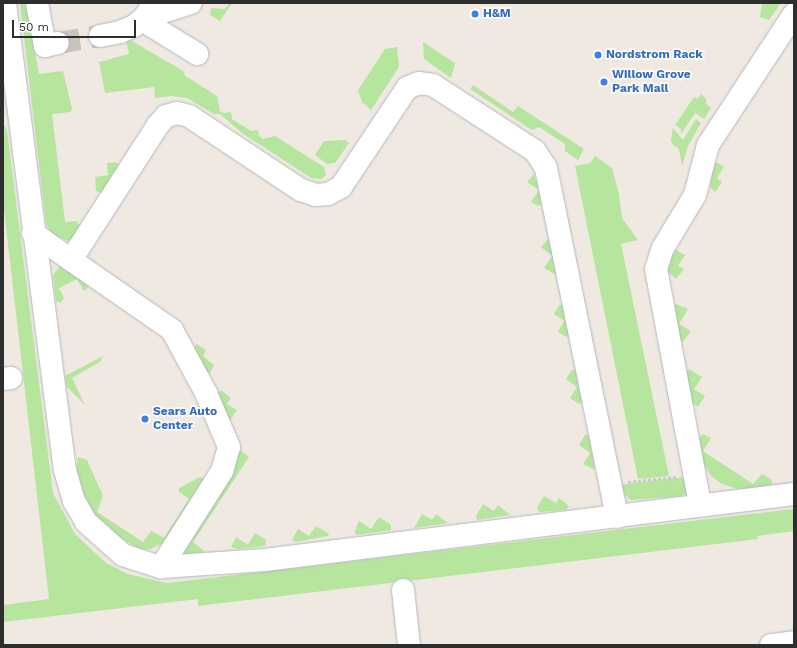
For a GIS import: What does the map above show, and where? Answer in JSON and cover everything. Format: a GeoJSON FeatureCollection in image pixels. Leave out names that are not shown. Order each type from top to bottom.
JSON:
{"type":"FeatureCollection","features":[{"type":"Feature","properties":{"kind":"street"},"geometry":{"type":"LineString","coordinates":[[5,3],[9,92],[33,233],[64,464],[74,501],[86,522],[124,555],[161,567],[265,560],[617,517],[700,504],[794,494]]}},
{"type":"Feature","properties":{"kind":"street"},"geometry":{"type":"LineString","coordinates":[[37,3],[46,46],[58,43]]}},
{"type":"Feature","properties":{"kind":"street"},"geometry":{"type":"LineString","coordinates":[[100,36],[120,32],[147,13],[191,3]]}},
{"type":"Feature","properties":{"kind":"street"},"geometry":{"type":"LineString","coordinates":[[147,13],[197,54]]}},
{"type":"Feature","properties":{"kind":"street"},"geometry":{"type":"LineString","coordinates":[[700,504],[656,269],[663,248],[695,195],[708,145],[794,14]]}},
{"type":"Feature","properties":{"kind":"street"},"geometry":{"type":"LineString","coordinates":[[71,260],[154,131],[166,116],[177,113],[189,116],[301,190],[322,196],[341,186],[407,88],[419,83],[433,85],[535,151],[546,168],[617,517]]}},
{"type":"Feature","properties":{"kind":"street"},"geometry":{"type":"LineString","coordinates":[[33,233],[172,330],[206,393],[229,447],[222,471],[161,567]]}},
{"type":"Feature","properties":{"kind":"street"},"geometry":{"type":"LineString","coordinates":[[403,590],[409,645]]}},
{"type":"Feature","properties":{"kind":"street"},"geometry":{"type":"LineString","coordinates":[[771,645],[794,642]]}},
{"type":"Feature","properties":{"kind":"path"},"geometry":{"type":"LineString","coordinates":[[620,483],[683,476]]}},
{"type":"Feature","properties":{"kind":"green space"},"geometry":{"type":"Polygon","coordinates":[[[20,3],[26,3],[39,74],[63,71],[72,109],[71,112],[52,114],[65,222],[76,221],[82,228],[76,238],[68,241],[51,234],[46,223],[20,3]]]}},
{"type":"Feature","properties":{"kind":"green space"},"geometry":{"type":"Polygon","coordinates":[[[229,3],[232,3],[220,21],[210,15],[211,8],[225,9],[229,3]]]}},
{"type":"Feature","properties":{"kind":"green space"},"geometry":{"type":"Polygon","coordinates":[[[762,3],[781,3],[769,20],[760,17],[762,3]]]}},
{"type":"Feature","properties":{"kind":"green space"},"geometry":{"type":"Polygon","coordinates":[[[125,37],[185,72],[184,75],[217,96],[220,111],[224,113],[231,112],[232,119],[251,131],[258,130],[259,136],[263,139],[275,136],[324,167],[326,175],[321,179],[311,178],[242,133],[220,114],[214,114],[187,98],[171,96],[155,98],[154,87],[105,93],[99,62],[129,54],[125,37]]]}},
{"type":"Feature","properties":{"kind":"green space"},"geometry":{"type":"Polygon","coordinates":[[[423,42],[455,63],[451,78],[424,59],[423,42]]]}},
{"type":"Feature","properties":{"kind":"green space"},"geometry":{"type":"Polygon","coordinates":[[[397,47],[399,67],[371,110],[362,102],[358,90],[385,49],[397,47]]]}},
{"type":"Feature","properties":{"kind":"green space"},"geometry":{"type":"Polygon","coordinates":[[[473,85],[513,112],[518,106],[584,149],[578,160],[565,151],[565,144],[539,127],[532,130],[470,89],[473,85]]]}},
{"type":"Feature","properties":{"kind":"green space"},"geometry":{"type":"Polygon","coordinates":[[[701,94],[706,99],[706,104],[711,108],[704,119],[695,113],[681,134],[681,129],[675,125],[694,97],[698,99],[701,94]]]}},
{"type":"Feature","properties":{"kind":"green space"},"geometry":{"type":"Polygon","coordinates":[[[696,119],[701,123],[688,146],[682,166],[679,149],[673,145],[671,140],[673,128],[683,140],[696,119]]]}},
{"type":"Feature","properties":{"kind":"green space"},"geometry":{"type":"Polygon","coordinates":[[[3,123],[7,130],[53,493],[75,534],[106,563],[128,574],[167,583],[794,509],[794,531],[757,536],[758,539],[198,606],[198,599],[3,622],[3,605],[49,599],[3,201],[3,123]]]}},
{"type":"Feature","properties":{"kind":"green space"},"geometry":{"type":"Polygon","coordinates":[[[345,140],[349,143],[335,163],[327,164],[315,155],[324,141],[345,140]]]}},
{"type":"Feature","properties":{"kind":"green space"},"geometry":{"type":"Polygon","coordinates":[[[595,156],[612,168],[619,194],[622,218],[638,240],[621,244],[669,476],[638,479],[575,166],[590,163],[595,156]]]}},
{"type":"Feature","properties":{"kind":"green space"},"geometry":{"type":"Polygon","coordinates":[[[115,162],[121,165],[102,193],[96,191],[95,177],[108,175],[107,163],[115,162]]]}},
{"type":"Feature","properties":{"kind":"green space"},"geometry":{"type":"Polygon","coordinates":[[[714,163],[719,163],[724,167],[717,178],[722,182],[715,192],[710,187],[714,163]]]}},
{"type":"Feature","properties":{"kind":"green space"},"geometry":{"type":"Polygon","coordinates":[[[534,174],[539,190],[527,182],[534,174]]]}},
{"type":"Feature","properties":{"kind":"green space"},"geometry":{"type":"Polygon","coordinates":[[[539,190],[543,203],[538,206],[531,202],[539,190]]]}},
{"type":"Feature","properties":{"kind":"green space"},"geometry":{"type":"Polygon","coordinates":[[[548,239],[551,240],[558,274],[556,275],[544,268],[552,256],[541,247],[548,239]]]}},
{"type":"Feature","properties":{"kind":"green space"},"geometry":{"type":"Polygon","coordinates":[[[674,249],[685,255],[678,266],[684,269],[676,279],[667,271],[674,249]]]}},
{"type":"Feature","properties":{"kind":"green space"},"geometry":{"type":"Polygon","coordinates":[[[60,266],[66,267],[90,285],[84,291],[77,279],[59,288],[64,298],[60,303],[56,301],[53,275],[60,266]]]}},
{"type":"Feature","properties":{"kind":"green space"},"geometry":{"type":"Polygon","coordinates":[[[676,304],[688,309],[679,324],[691,331],[683,342],[679,339],[674,306],[676,304]]]}},
{"type":"Feature","properties":{"kind":"green space"},"geometry":{"type":"Polygon","coordinates":[[[559,305],[563,305],[569,338],[558,332],[564,321],[554,314],[559,305]]]}},
{"type":"Feature","properties":{"kind":"green space"},"geometry":{"type":"Polygon","coordinates":[[[197,344],[206,350],[203,356],[214,365],[210,373],[206,373],[193,349],[197,344]]]}},
{"type":"Feature","properties":{"kind":"green space"},"geometry":{"type":"Polygon","coordinates":[[[103,356],[100,362],[72,378],[85,405],[67,387],[65,376],[103,356]]]}},
{"type":"Feature","properties":{"kind":"green space"},"geometry":{"type":"Polygon","coordinates":[[[689,369],[702,377],[694,389],[705,396],[698,407],[692,403],[686,373],[689,369]]]}},
{"type":"Feature","properties":{"kind":"green space"},"geometry":{"type":"Polygon","coordinates":[[[572,370],[576,370],[582,402],[579,404],[570,398],[577,387],[566,379],[572,370]]]}},
{"type":"Feature","properties":{"kind":"green space"},"geometry":{"type":"Polygon","coordinates":[[[221,390],[231,398],[227,404],[237,410],[231,419],[228,419],[218,393],[221,390]]]}},
{"type":"Feature","properties":{"kind":"green space"},"geometry":{"type":"Polygon","coordinates":[[[703,434],[711,438],[703,451],[753,484],[762,474],[771,479],[772,483],[768,486],[738,489],[722,484],[711,476],[704,464],[698,440],[703,434]]]}},
{"type":"Feature","properties":{"kind":"green space"},"geometry":{"type":"Polygon","coordinates":[[[585,435],[589,435],[595,470],[583,464],[590,453],[579,445],[585,435]]]}},
{"type":"Feature","properties":{"kind":"green space"},"geometry":{"type":"Polygon","coordinates":[[[239,449],[249,457],[193,542],[205,552],[184,555],[183,549],[234,473],[235,456],[239,449]]]}},
{"type":"Feature","properties":{"kind":"green space"},"geometry":{"type":"Polygon","coordinates":[[[78,457],[87,460],[103,496],[97,512],[143,542],[151,531],[164,538],[189,499],[179,492],[179,488],[200,477],[205,479],[165,542],[151,549],[140,549],[111,532],[94,515],[82,493],[76,471],[78,457]]]}},
{"type":"Feature","properties":{"kind":"green space"},"geometry":{"type":"Polygon","coordinates":[[[692,476],[688,492],[681,496],[631,500],[621,492],[619,485],[692,476]]]}},
{"type":"Feature","properties":{"kind":"green space"},"geometry":{"type":"Polygon","coordinates":[[[544,496],[556,503],[559,498],[569,506],[566,510],[539,512],[537,508],[544,496]]]}},
{"type":"Feature","properties":{"kind":"green space"},"geometry":{"type":"Polygon","coordinates":[[[483,504],[494,511],[498,505],[510,515],[477,520],[476,516],[483,504]]]}},
{"type":"Feature","properties":{"kind":"green space"},"geometry":{"type":"Polygon","coordinates":[[[422,514],[432,520],[436,514],[448,523],[414,528],[422,514]]]}},
{"type":"Feature","properties":{"kind":"green space"},"geometry":{"type":"Polygon","coordinates":[[[379,517],[391,525],[391,530],[358,535],[354,533],[359,521],[371,529],[379,517]]]}},
{"type":"Feature","properties":{"kind":"green space"},"geometry":{"type":"Polygon","coordinates":[[[316,526],[329,534],[328,536],[295,542],[292,540],[298,529],[309,536],[316,526]]]}},
{"type":"Feature","properties":{"kind":"green space"},"geometry":{"type":"Polygon","coordinates":[[[255,533],[266,540],[265,546],[238,549],[231,547],[236,537],[248,545],[255,533]]]}},
{"type":"Feature","properties":{"kind":"tunnel"},"geometry":{"type":"LineString","coordinates":[[58,43],[100,36]]}},
{"type":"Feature","properties":{"kind":"place","name":"H&M"},"geometry":{"type":"Point","coordinates":[475,14]}},
{"type":"Feature","properties":{"kind":"place","name":"Nordstrom Rack"},"geometry":{"type":"Point","coordinates":[598,55]}},
{"type":"Feature","properties":{"kind":"place","name":"Willow Grove Park Mall"},"geometry":{"type":"Point","coordinates":[604,82]}},
{"type":"Feature","properties":{"kind":"place","name":"Sears Auto Center"},"geometry":{"type":"Point","coordinates":[145,419]}}]}
